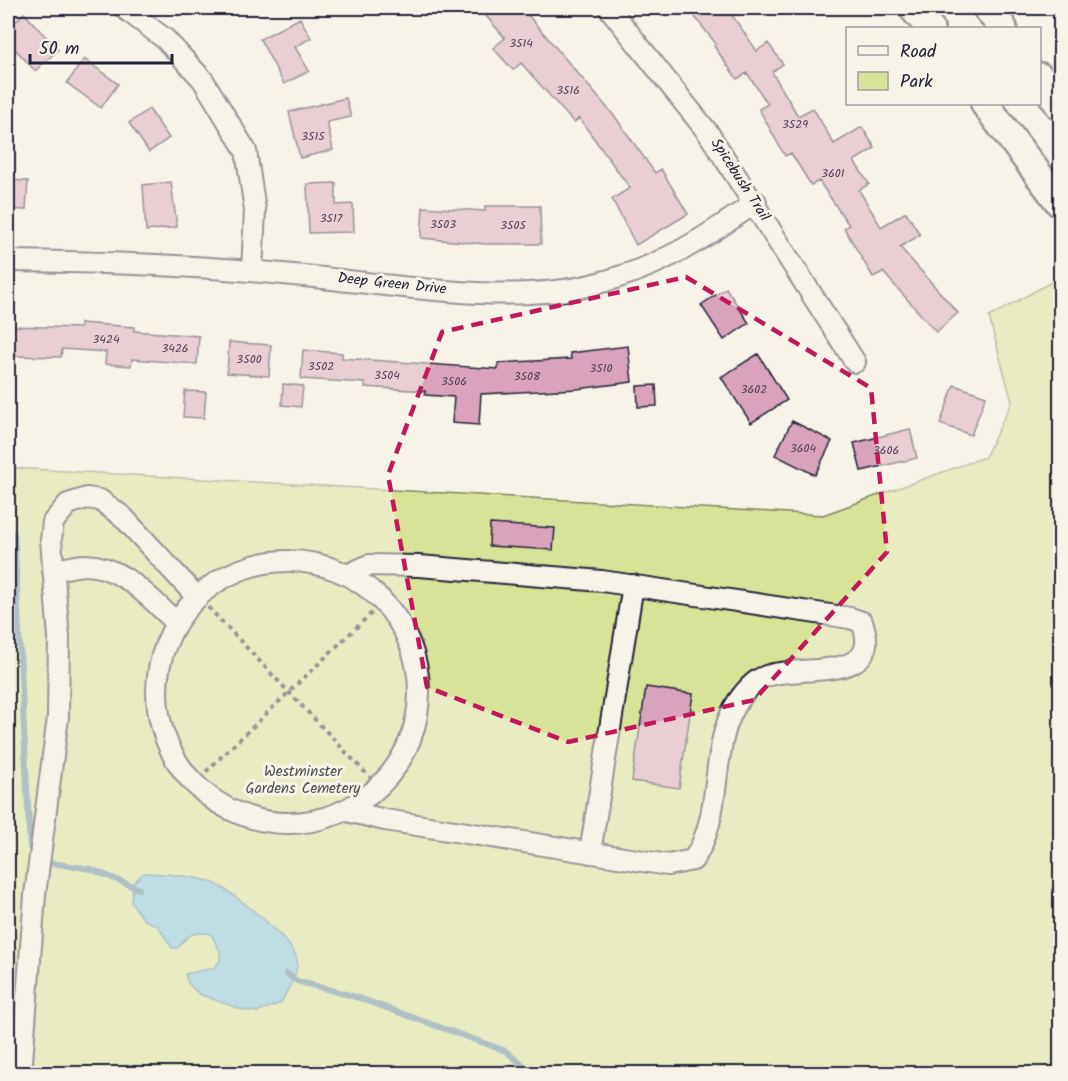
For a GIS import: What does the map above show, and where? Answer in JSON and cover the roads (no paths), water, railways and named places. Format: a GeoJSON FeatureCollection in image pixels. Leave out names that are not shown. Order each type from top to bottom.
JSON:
{"type":"FeatureCollection","features":[{"type":"Feature","properties":{"kind":"highway"},"geometry":{"type":"LineString","coordinates":[[913,8],[929,27]]}},
{"type":"Feature","properties":{"kind":"highway"},"geometry":{"type":"LineString","coordinates":[[987,8],[1002,27]]}},
{"type":"Feature","properties":{"kind":"highway"},"geometry":{"type":"LineString","coordinates":[[1041,79],[1060,106]]}},
{"type":"Feature","properties":{"kind":"highway"},"geometry":{"type":"LineString","coordinates":[[986,105],[1060,203]]}},
{"type":"Feature","properties":{"kind":"street"},"geometry":{"type":"LineString","coordinates":[[124,8],[165,39],[203,80],[246,151],[255,210],[252,271]]}},
{"type":"Feature","properties":{"kind":"street","name":"Spicebush Trail"},"geometry":{"type":"LineString","coordinates":[[609,8],[710,134],[756,202],[855,362]]}},
{"type":"Feature","properties":{"kind":"street","name":"Deep Green Drive"},"geometry":{"type":"LineString","coordinates":[[8,261],[133,262],[480,293],[542,292],[589,285],[646,269],[707,237],[756,202]]}},
{"type":"Feature","properties":{"kind":"street"},"geometry":{"type":"LineString","coordinates":[[21,1074],[35,895],[58,717],[59,638],[51,540],[53,522],[68,504],[87,498],[100,500],[123,518],[196,596]]}},
{"type":"Feature","properties":{"kind":"street"},"geometry":{"type":"LineString","coordinates":[[278,560],[323,564],[347,575],[365,584],[397,616],[416,657],[421,702],[410,746],[380,787],[347,811],[307,823],[266,822],[226,809],[193,784],[169,750],[157,710],[157,669],[171,630],[196,596],[234,571],[278,560]]}},
{"type":"Feature","properties":{"kind":"street"},"geometry":{"type":"LineString","coordinates":[[53,571],[85,565],[108,569],[132,583],[176,622]]}},
{"type":"Feature","properties":{"kind":"street"},"geometry":{"type":"LineString","coordinates":[[347,575],[369,565],[419,566],[633,585],[850,618],[862,622],[868,636],[864,652],[848,666],[825,670],[785,672],[757,680],[739,699],[722,735],[705,843],[693,860],[668,865],[385,820],[347,811]]}},
{"type":"Feature","properties":{"kind":"street"},"geometry":{"type":"LineString","coordinates":[[590,853],[633,585]]}},
{"type":"Feature","properties":{"kind":"water"},"geometry":{"type":"Polygon","coordinates":[[[144,873],[185,876],[209,881],[244,903],[273,928],[285,940],[297,960],[294,977],[281,1003],[257,1012],[243,1010],[199,994],[188,983],[185,974],[214,968],[220,961],[220,951],[211,934],[205,933],[196,933],[185,939],[178,948],[172,948],[158,926],[144,920],[131,902],[134,882],[144,873]]]}},
{"type":"Feature","properties":{"kind":"waterway"},"geometry":{"type":"LineString","coordinates":[[8,531],[14,533],[30,847]]}},
{"type":"Feature","properties":{"kind":"waterway"},"geometry":{"type":"LineString","coordinates":[[51,863],[91,869],[139,889]]}},
{"type":"Feature","properties":{"kind":"waterway"},"geometry":{"type":"LineString","coordinates":[[286,973],[297,981],[356,997],[506,1051],[533,1074]]}},
{"type":"Feature","properties":{"kind":"park label","name":"Westminster Gardens Cemetery"},"geometry":{"type":"Point","coordinates":[303,780]}}]}
